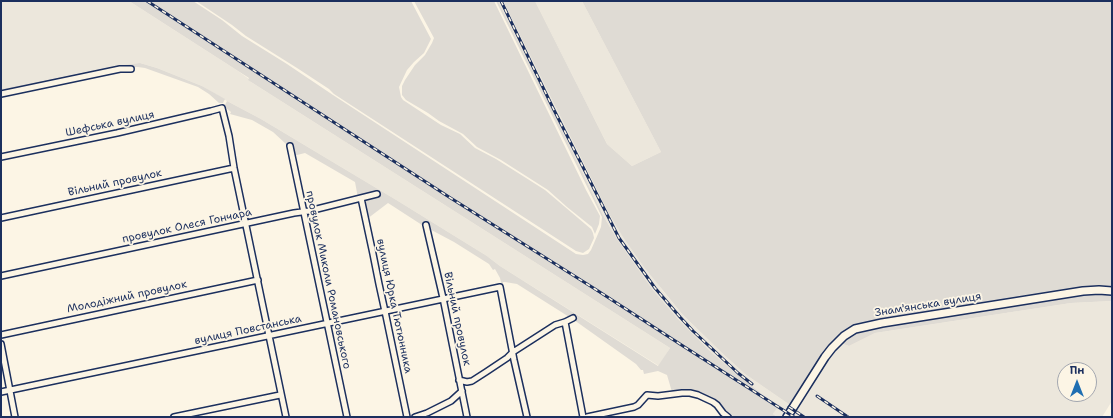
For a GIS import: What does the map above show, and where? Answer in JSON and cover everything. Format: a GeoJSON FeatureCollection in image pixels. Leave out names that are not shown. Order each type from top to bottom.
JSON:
{"type":"FeatureCollection","features":[{"type":"Feature","properties":{"kind":"street"},"geometry":{"type":"LineString","coordinates":[[1,94],[131,68]]}},
{"type":"Feature","properties":{"kind":"street","name":"Шефська вулиця"},"geometry":{"type":"LineString","coordinates":[[1,157],[117,133],[222,108],[229,136],[234,168]]}},
{"type":"Feature","properties":{"kind":"street","name":"провулок Миколи Романовського"},"geometry":{"type":"LineString","coordinates":[[290,146],[347,417]]}},
{"type":"Feature","properties":{"kind":"street"},"geometry":{"type":"LineString","coordinates":[[234,168],[258,280],[280,395],[286,417]]}},
{"type":"Feature","properties":{"kind":"street","name":"Вільний провулок"},"geometry":{"type":"LineString","coordinates":[[1,218],[234,168]]}},
{"type":"Feature","properties":{"kind":"street","name":"провулок Олеся Гончара"},"geometry":{"type":"LineString","coordinates":[[1,276],[304,212],[377,194]]}},
{"type":"Feature","properties":{"kind":"street","name":"вулиця Юрка Тютюнника"},"geometry":{"type":"LineString","coordinates":[[361,198],[407,417]]}},
{"type":"Feature","properties":{"kind":"street","name":"Вільний провулок"},"geometry":{"type":"LineString","coordinates":[[426,225],[443,298],[467,417]]}},
{"type":"Feature","properties":{"kind":"street","name":"Молодіжний провулок"},"geometry":{"type":"LineString","coordinates":[[1,335],[258,280]]}},
{"type":"Feature","properties":{"kind":"street","name":"вулиця Повстанська"},"geometry":{"type":"LineString","coordinates":[[1,392],[500,287],[513,352]]}},
{"type":"Feature","properties":{"kind":"street","name":"Знам'янська вулиця"},"geometry":{"type":"LineString","coordinates":[[788,415],[832,348],[844,336],[855,329],[882,323],[1083,291],[1112,291]]}},
{"type":"Feature","properties":{"kind":"street"},"geometry":{"type":"LineString","coordinates":[[460,380],[467,382],[472,380],[555,325],[573,318]]}},
{"type":"Feature","properties":{"kind":"street"},"geometry":{"type":"LineString","coordinates":[[565,322],[583,417]]}},
{"type":"Feature","properties":{"kind":"street"},"geometry":{"type":"LineString","coordinates":[[1,344],[15,417]]}},
{"type":"Feature","properties":{"kind":"street"},"geometry":{"type":"LineString","coordinates":[[513,352],[527,417]]}},
{"type":"Feature","properties":{"kind":"street"},"geometry":{"type":"LineString","coordinates":[[415,417],[427,413],[451,401],[462,391]]}},
{"type":"Feature","properties":{"kind":"street"},"geometry":{"type":"LineString","coordinates":[[587,417],[634,407],[638,405],[647,395],[658,396],[682,393],[698,395],[713,402],[728,417]]}},
{"type":"Feature","properties":{"kind":"street"},"geometry":{"type":"LineString","coordinates":[[174,417],[280,395]]}},
{"type":"Feature","properties":{"kind":"shaded area"},"geometry":{"type":"Polygon","coordinates":[[[1,1],[129,1],[238,71],[251,82],[670,348],[659,366],[500,266],[487,256],[261,119],[202,86],[157,68],[140,63],[121,65],[1,89],[1,1]]]}},
{"type":"Feature","properties":{"kind":"shaded area"},"geometry":{"type":"Polygon","coordinates":[[[129,1],[145,1],[449,198],[747,388],[777,408],[773,414],[777,417],[730,417],[706,397],[672,392],[667,375],[658,371],[644,374],[643,370],[641,370],[636,364],[574,320],[517,284],[503,282],[502,286],[495,269],[493,270],[489,264],[454,242],[422,225],[388,203],[367,219],[358,198],[355,182],[305,153],[293,156],[292,149],[295,148],[286,144],[273,132],[252,120],[230,114],[231,112],[225,107],[227,101],[261,119],[398,201],[487,256],[500,266],[658,366],[670,348],[251,82],[248,80],[249,78],[129,1]]]}},
{"type":"Feature","properties":{"kind":"shaded area"},"geometry":{"type":"Polygon","coordinates":[[[145,1],[149,1],[156,5],[450,197],[761,394],[711,352],[678,319],[653,290],[617,239],[604,217],[498,1],[503,1],[609,215],[663,291],[682,314],[745,374],[790,405],[784,415],[782,417],[777,417],[773,414],[776,408],[747,388],[449,198],[145,1]]]}},
{"type":"Feature","properties":{"kind":"shaded area"},"geometry":{"type":"Polygon","coordinates":[[[149,1],[193,1],[222,20],[242,36],[576,254],[588,254],[601,227],[602,217],[496,1],[498,1],[604,217],[617,239],[653,290],[678,319],[711,352],[761,393],[760,394],[725,372],[450,197],[149,1]]]}},
{"type":"Feature","properties":{"kind":"shaded area"},"geometry":{"type":"Polygon","coordinates":[[[196,1],[411,1],[431,39],[424,53],[407,70],[399,87],[403,100],[441,125],[460,134],[475,148],[496,159],[545,190],[591,229],[594,238],[589,249],[583,253],[576,251],[334,94],[329,89],[246,36],[196,1]]]}},
{"type":"Feature","properties":{"kind":"shaded area"},"geometry":{"type":"Polygon","coordinates":[[[414,1],[494,1],[600,216],[595,234],[592,227],[548,190],[501,160],[477,147],[463,134],[406,100],[402,95],[402,86],[405,80],[415,65],[425,55],[434,38],[414,1]]]}},
{"type":"Feature","properties":{"kind":"shaded area"},"geometry":{"type":"Polygon","coordinates":[[[503,1],[535,1],[607,144],[632,166],[661,152],[582,1],[1112,1],[1112,288],[1082,289],[842,334],[830,346],[790,405],[745,374],[722,353],[682,314],[644,267],[609,214],[503,1]]]}},
{"type":"Feature","properties":{"kind":"shaded area"},"geometry":{"type":"Polygon","coordinates":[[[535,1],[582,1],[661,152],[632,166],[607,144],[535,1]]]}},
{"type":"Feature","properties":{"kind":"shaded area"},"geometry":{"type":"Polygon","coordinates":[[[140,63],[157,68],[202,86],[225,99],[223,103],[219,103],[198,87],[145,68],[138,67],[131,67],[1,92],[1,89],[121,65],[140,63]]]}},
{"type":"Feature","properties":{"kind":"shaded area"},"geometry":{"type":"Polygon","coordinates":[[[1112,293],[1112,301],[1071,303],[875,333],[849,346],[840,343],[850,334],[864,329],[1083,294],[1112,293]]]}},
{"type":"Feature","properties":{"kind":"shaded area"},"geometry":{"type":"Polygon","coordinates":[[[1112,301],[1112,401],[1102,417],[790,417],[840,343],[849,346],[875,333],[1071,303],[1112,301]]]}},
{"type":"Feature","properties":{"kind":"railway"},"geometry":{"type":"LineString","coordinates":[[147,1],[449,197],[794,417]]}},
{"type":"Feature","properties":{"kind":"railway"},"geometry":{"type":"LineString","coordinates":[[501,1],[619,238],[655,288],[680,317],[738,373],[752,384]]}},
{"type":"Feature","properties":{"kind":"railway"},"geometry":{"type":"LineString","coordinates":[[817,396],[848,417]]}},
{"type":"Feature","properties":{"kind":"railway"},"geometry":{"type":"LineString","coordinates":[[789,407],[804,417]]}}]}
